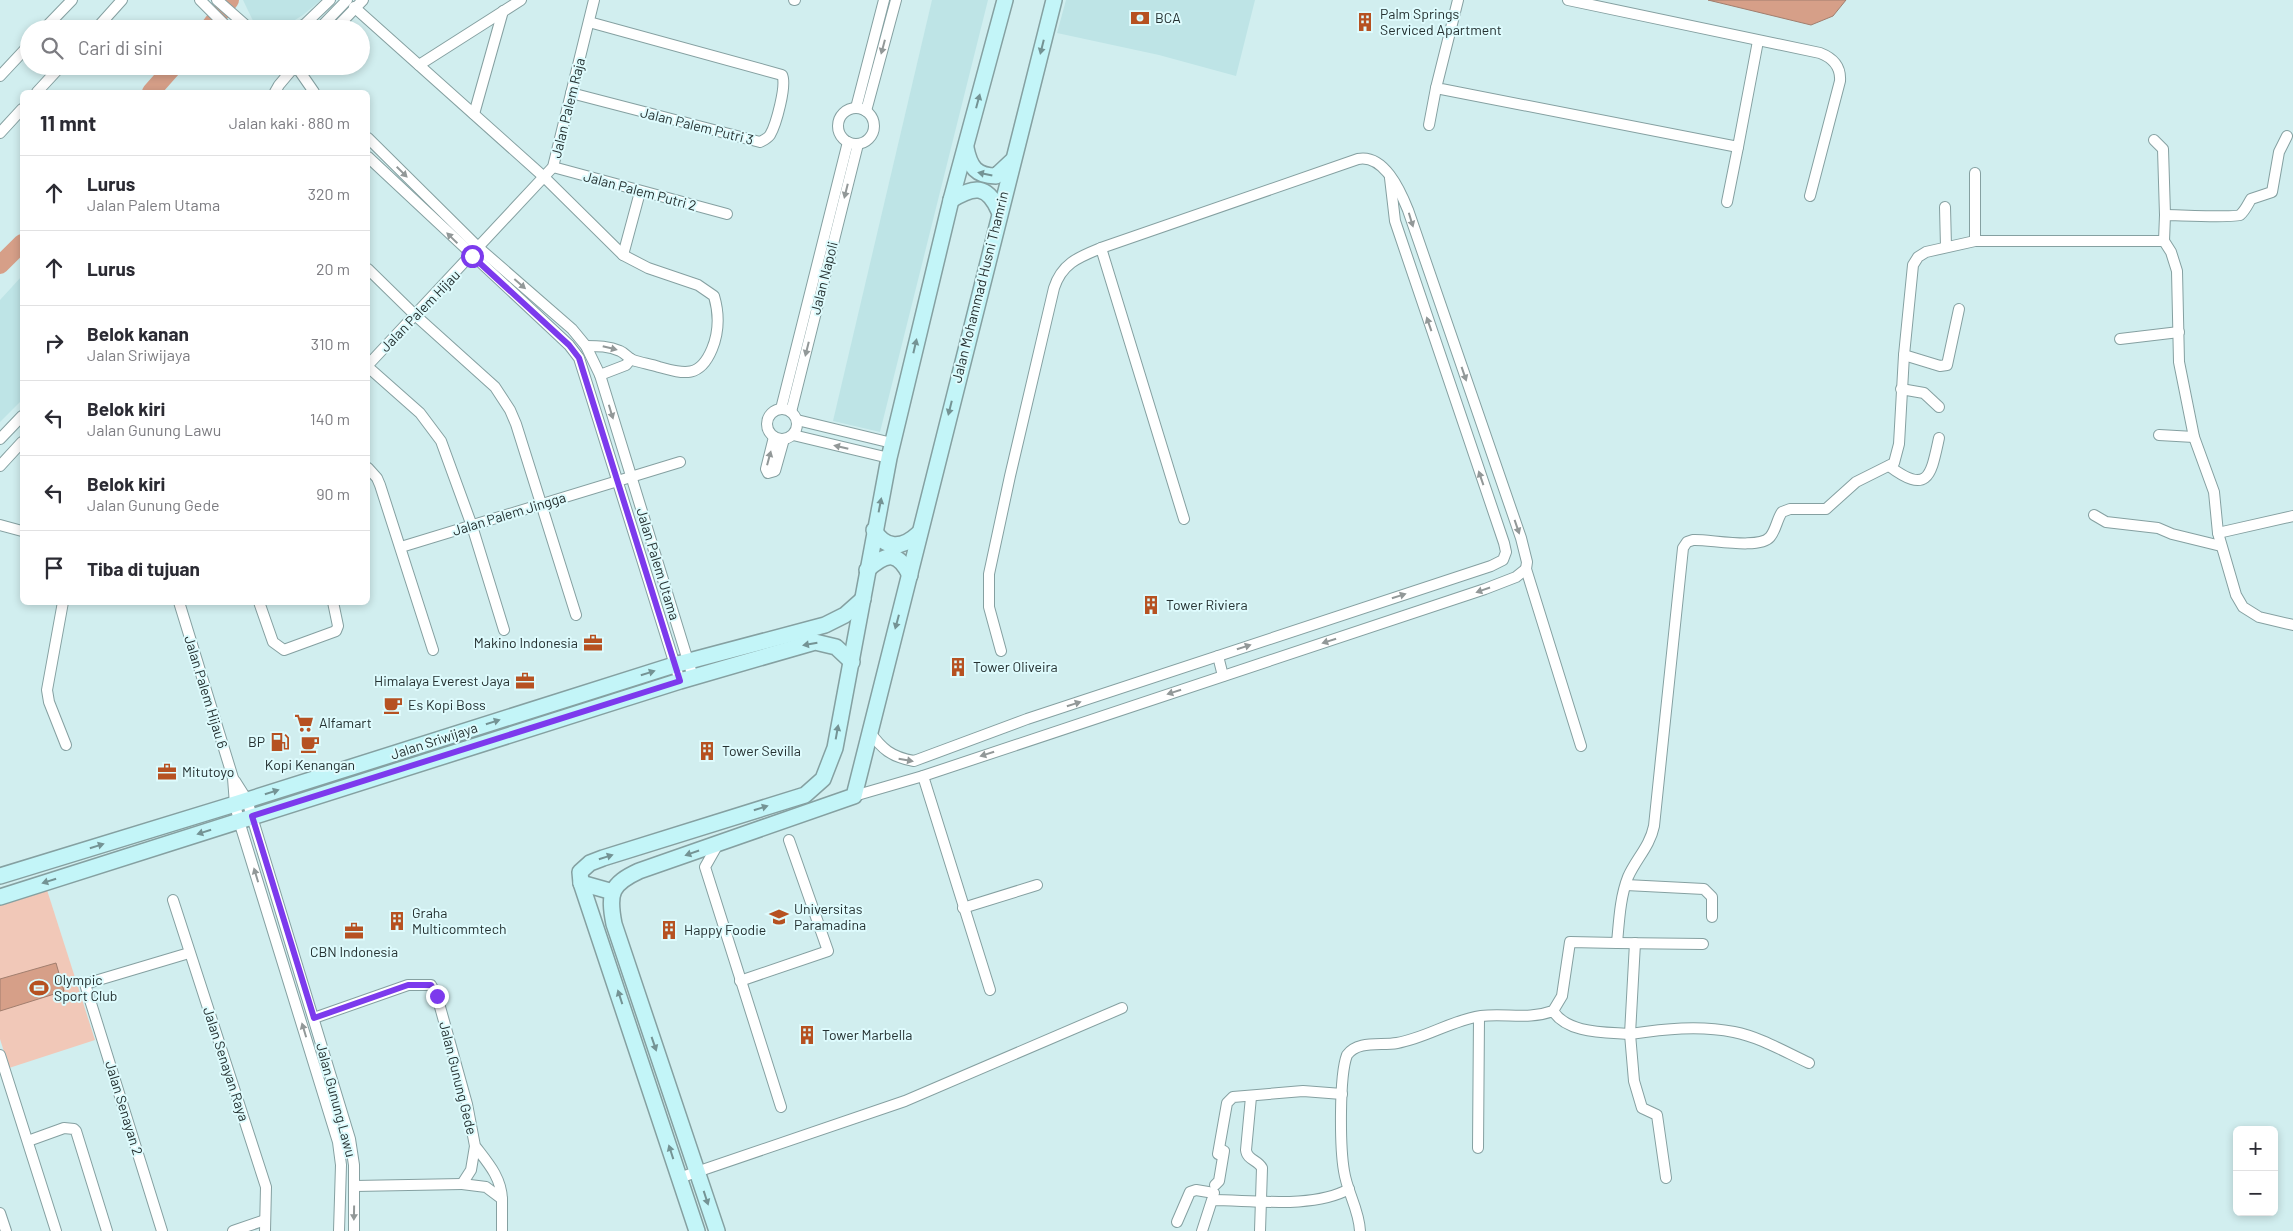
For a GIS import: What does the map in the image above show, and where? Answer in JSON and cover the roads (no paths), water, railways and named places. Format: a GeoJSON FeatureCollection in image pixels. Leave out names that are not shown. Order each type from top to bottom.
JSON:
{"type":"FeatureCollection","features":[{"type":"Feature","properties":{"kind":"street"},"geometry":{"type":"LineString","coordinates":[[53,20],[72,0]]}},
{"type":"Feature","properties":{"kind":"street"},"geometry":{"type":"LineString","coordinates":[[104,20],[122,0]]}},
{"type":"Feature","properties":{"kind":"street"},"geometry":{"type":"LineString","coordinates":[[217,0],[238,20]]}},
{"type":"Feature","properties":{"kind":"street"},"geometry":{"type":"LineString","coordinates":[[309,20],[330,0]]}},
{"type":"Feature","properties":{"kind":"street"},"geometry":{"type":"LineString","coordinates":[[331,20],[351,4],[363,0]]}},
{"type":"Feature","properties":{"kind":"street"},"geometry":{"type":"LineString","coordinates":[[419,65],[521,0]]}},
{"type":"Feature","properties":{"kind":"street","name":"Jalan Palem Raja"},"geometry":{"type":"LineString","coordinates":[[479,248],[553,167],[594,0]]}},
{"type":"Feature","properties":{"kind":"street","name":"Jalan Napoli"},"geometry":{"type":"LineString","coordinates":[[790,414],[772,413],[768,419],[768,429],[784,437],[797,428],[790,414],[853,143],[868,140],[874,129],[873,119],[861,109],[884,0]]}},
{"type":"Feature","properties":{"kind":"street"},"geometry":{"type":"LineString","coordinates":[[853,143],[840,134],[839,123],[844,114],[861,109],[896,0]]}},
{"type":"Feature","properties":{"kind":"street"},"geometry":{"type":"LineString","coordinates":[[697,1231],[581,883],[581,870],[594,861],[805,795],[823,779],[835,748],[852,662],[874,530],[891,450],[951,200],[1005,0]]}},
{"type":"Feature","properties":{"kind":"street","name":"Jalan Mohammad Husni Thamrin"},"geometry":{"type":"LineString","coordinates":[[854,796],[868,731],[910,575],[918,534],[1054,0]]}},
{"type":"Feature","properties":{"kind":"street"},"geometry":{"type":"LineString","coordinates":[[1429,125],[1436,88],[1458,0]]}},
{"type":"Feature","properties":{"kind":"street"},"geometry":{"type":"LineString","coordinates":[[1568,0],[1827,55],[1836,63],[1840,74],[1839,91],[1810,196]]}},
{"type":"Feature","properties":{"kind":"street"},"geometry":{"type":"LineString","coordinates":[[202,2],[220,20]]}},
{"type":"Feature","properties":{"kind":"street"},"geometry":{"type":"LineString","coordinates":[[341,20],[351,4]]}},
{"type":"Feature","properties":{"kind":"street"},"geometry":{"type":"LineString","coordinates":[[351,4],[369,20]]}},
{"type":"Feature","properties":{"kind":"street"},"geometry":{"type":"LineString","coordinates":[[474,114],[503,11]]}},
{"type":"Feature","properties":{"kind":"street"},"geometry":{"type":"LineString","coordinates":[[370,21],[544,177],[623,255],[648,268],[709,290],[714,296],[719,317],[714,345],[707,360],[697,370],[684,373],[631,359],[622,351],[607,346],[586,346]]}},
{"type":"Feature","properties":{"kind":"street","name":"Jalan Palem Putri 3"},"geometry":{"type":"LineString","coordinates":[[572,92],[755,142],[765,140],[771,134],[783,90],[784,82],[782,76],[589,22]]}},
{"type":"Feature","properties":{"kind":"street"},"geometry":{"type":"LineString","coordinates":[[1727,202],[1758,41]]}},
{"type":"Feature","properties":{"kind":"street"},"geometry":{"type":"LineString","coordinates":[[0,76],[20,55]]}},
{"type":"Feature","properties":{"kind":"street"},"geometry":{"type":"LineString","coordinates":[[39,90],[53,75]]}},
{"type":"Feature","properties":{"kind":"street"},"geometry":{"type":"LineString","coordinates":[[276,90],[287,75]]}},
{"type":"Feature","properties":{"kind":"street"},"geometry":{"type":"LineString","coordinates":[[302,75],[313,90]]}},
{"type":"Feature","properties":{"kind":"street"},"geometry":{"type":"LineString","coordinates":[[1436,88],[1738,147]]}},
{"type":"Feature","properties":{"kind":"street"},"geometry":{"type":"LineString","coordinates":[[0,133],[20,111]]}},
{"type":"Feature","properties":{"kind":"street"},"geometry":{"type":"LineString","coordinates":[[2165,215],[2212,215],[2231,218],[2241,214],[2251,199],[2272,192],[2279,152],[2287,136]]}},
{"type":"Feature","properties":{"kind":"street","name":"Jalan Palem Utama"},"geometry":{"type":"LineString","coordinates":[[370,140],[479,248],[568,325],[586,346],[600,375],[680,658]]}},
{"type":"Feature","properties":{"kind":"street"},"geometry":{"type":"LineString","coordinates":[[2154,140],[2163,149],[2164,241],[2171,252],[2177,271],[2180,362],[2194,437],[2214,492],[2221,546],[2236,594],[2243,607],[2259,617],[2293,625]]}},
{"type":"Feature","properties":{"kind":"street"},"geometry":{"type":"LineString","coordinates":[[966,148],[969,164],[976,172],[986,176],[996,176],[1013,160]]}},
{"type":"Feature","properties":{"kind":"street","name":"Jalan Palem Utama"},"geometry":{"type":"LineString","coordinates":[[370,159],[576,354],[587,379],[617,481],[680,658]]}},
{"type":"Feature","properties":{"kind":"street"},"geometry":{"type":"LineString","coordinates":[[1001,651],[989,607],[989,574],[1054,288],[1060,274],[1069,263],[1102,248],[1358,159],[1376,161],[1390,177],[1408,210],[1521,538],[1527,562],[1526,569],[1581,746]]}},
{"type":"Feature","properties":{"kind":"street","name":"Jalan Palem Putri 2"},"geometry":{"type":"LineString","coordinates":[[553,167],[727,214]]}},
{"type":"Feature","properties":{"kind":"street"},"geometry":{"type":"LineString","coordinates":[[1975,173],[1975,241]]}},
{"type":"Feature","properties":{"kind":"street"},"geometry":{"type":"LineString","coordinates":[[868,731],[882,750],[896,758],[914,761],[1027,719],[1491,566],[1505,558],[1504,543],[1395,220],[1390,177]]}},
{"type":"Feature","properties":{"kind":"street"},"geometry":{"type":"LineString","coordinates":[[951,200],[970,190],[978,189],[994,199],[999,211]]}},
{"type":"Feature","properties":{"kind":"street"},"geometry":{"type":"LineString","coordinates":[[623,255],[640,192]]}},
{"type":"Feature","properties":{"kind":"street"},"geometry":{"type":"LineString","coordinates":[[1946,208],[1946,247]]}},
{"type":"Feature","properties":{"kind":"street"},"geometry":{"type":"LineString","coordinates":[[1617,943],[1626,885],[1632,870],[1648,846],[1654,826],[1681,559],[1686,543],[1696,540],[1744,543],[1767,540],[1772,535],[1782,512],[1790,509],[1824,510],[1856,482],[1890,466],[1896,460],[1904,355],[1915,260],[1922,254],[1975,241],[2164,241]]}},
{"type":"Feature","properties":{"kind":"street","name":"Jalan Palem Hijau"},"geometry":{"type":"LineString","coordinates":[[370,364],[479,248]]}},
{"type":"Feature","properties":{"kind":"street"},"geometry":{"type":"LineString","coordinates":[[1102,248],[1184,519]]}},
{"type":"Feature","properties":{"kind":"street"},"geometry":{"type":"LineString","coordinates":[[370,271],[415,316],[495,387],[504,399],[513,416],[576,615]]}},
{"type":"Feature","properties":{"kind":"street"},"geometry":{"type":"LineString","coordinates":[[1904,355],[1940,366],[1946,365],[1959,309]]}},
{"type":"Feature","properties":{"kind":"street"},"geometry":{"type":"LineString","coordinates":[[2120,339],[2179,332]]}},
{"type":"Feature","properties":{"kind":"street"},"geometry":{"type":"LineString","coordinates":[[600,375],[626,365],[631,359]]}},
{"type":"Feature","properties":{"kind":"street"},"geometry":{"type":"LineString","coordinates":[[370,368],[420,413],[435,430],[449,457],[504,630]]}},
{"type":"Feature","properties":{"kind":"street"},"geometry":{"type":"LineString","coordinates":[[1902,390],[1924,393],[1939,407]]}},
{"type":"Feature","properties":{"kind":"street"},"geometry":{"type":"LineString","coordinates":[[790,414],[891,450]]}},
{"type":"Feature","properties":{"kind":"street"},"geometry":{"type":"LineString","coordinates":[[0,439],[20,418]]}},
{"type":"Feature","properties":{"kind":"street"},"geometry":{"type":"LineString","coordinates":[[2159,435],[2194,437]]}},
{"type":"Feature","properties":{"kind":"street"},"geometry":{"type":"LineString","coordinates":[[784,437],[891,450]]}},
{"type":"Feature","properties":{"kind":"street"},"geometry":{"type":"LineString","coordinates":[[1890,466],[1909,479],[1924,479],[1929,476],[1939,438]]}},
{"type":"Feature","properties":{"kind":"street"},"geometry":{"type":"LineString","coordinates":[[0,466],[20,444]]}},
{"type":"Feature","properties":{"kind":"street"},"geometry":{"type":"LineString","coordinates":[[617,481],[680,462]]}},
{"type":"Feature","properties":{"kind":"street"},"geometry":{"type":"LineString","coordinates":[[370,470],[377,478],[433,650]]}},
{"type":"Feature","properties":{"kind":"street","name":"Jalan Palem Jingga"},"geometry":{"type":"LineString","coordinates":[[401,547],[617,481]]}},
{"type":"Feature","properties":{"kind":"street"},"geometry":{"type":"LineString","coordinates":[[2094,515],[2106,522],[2158,528],[2172,534],[2221,546]]}},
{"type":"Feature","properties":{"kind":"street"},"geometry":{"type":"LineString","coordinates":[[2218,533],[2293,516]]}},
{"type":"Feature","properties":{"kind":"street"},"geometry":{"type":"LineString","coordinates":[[0,525],[20,530]]}},
{"type":"Feature","properties":{"kind":"street"},"geometry":{"type":"LineString","coordinates":[[874,530],[882,542],[896,546],[908,542],[918,534]]}},
{"type":"Feature","properties":{"kind":"street"},"geometry":{"type":"LineString","coordinates":[[867,570],[880,559],[893,557],[901,560],[910,575]]}},
{"type":"Feature","properties":{"kind":"street"},"geometry":{"type":"LineString","coordinates":[[717,1231],[614,924],[611,906],[612,892],[618,882],[639,871],[854,796],[923,776],[1485,589],[1516,577],[1526,569]]}},
{"type":"Feature","properties":{"kind":"street","name":"Jalan Sriwijaya"},"geometry":{"type":"LineString","coordinates":[[0,876],[241,802],[680,658],[825,625],[845,615],[862,598]]}},
{"type":"Feature","properties":{"kind":"street"},"geometry":{"type":"LineString","coordinates":[[62,605],[47,690],[49,702],[66,745]]}},
{"type":"Feature","properties":{"kind":"street","name":"Jalan Palem Hijau 6"},"geometry":{"type":"LineString","coordinates":[[180,605],[248,825]]}},
{"type":"Feature","properties":{"kind":"street"},"geometry":{"type":"LineString","coordinates":[[259,605],[273,642],[278,648],[284,650],[336,631],[338,626],[334,605]]}},
{"type":"Feature","properties":{"kind":"street","name":"Jalan Sriwijaya"},"geometry":{"type":"LineString","coordinates":[[0,897],[248,825],[686,679],[815,642],[836,646],[852,662]]}},
{"type":"Feature","properties":{"kind":"street"},"geometry":{"type":"LineString","coordinates":[[1218,656],[1224,676]]}},
{"type":"Feature","properties":{"kind":"street"},"geometry":{"type":"LineString","coordinates":[[680,658],[686,679]]}},
{"type":"Feature","properties":{"kind":"street"},"geometry":{"type":"LineString","coordinates":[[923,776],[990,990]]}},
{"type":"Feature","properties":{"kind":"street","name":"Jalan Gunung Lawu"},"geometry":{"type":"LineString","coordinates":[[248,825],[314,1018],[350,1139],[354,1186],[354,1231]]}},
{"type":"Feature","properties":{"kind":"street","name":"Jalan Gunung Lawu"},"geometry":{"type":"LineString","coordinates":[[248,825],[338,1142],[341,1165],[340,1231]]}},
{"type":"Feature","properties":{"kind":"street"},"geometry":{"type":"LineString","coordinates":[[740,981],[828,951],[789,840]]}},
{"type":"Feature","properties":{"kind":"street"},"geometry":{"type":"LineString","coordinates":[[718,844],[705,867],[781,1107]]}},
{"type":"Feature","properties":{"kind":"street"},"geometry":{"type":"LineString","coordinates":[[581,883],[612,892]]}},
{"type":"Feature","properties":{"kind":"street"},"geometry":{"type":"LineString","coordinates":[[1626,885],[1704,889],[1712,897],[1712,917]]}},
{"type":"Feature","properties":{"kind":"street"},"geometry":{"type":"LineString","coordinates":[[963,908],[1037,886]]}},
{"type":"Feature","properties":{"kind":"street","name":"Jalan Senayan Raya"},"geometry":{"type":"LineString","coordinates":[[173,900],[266,1187],[265,1231]]}},
{"type":"Feature","properties":{"kind":"street"},"geometry":{"type":"LineString","coordinates":[[1360,1231],[1357,1211],[1349,1189],[1343,1163],[1342,1094],[1346,1058],[1354,1049],[1362,1046],[1405,1042],[1479,1016],[1531,1017],[1553,1011],[1559,1004],[1562,996],[1570,942],[1703,944]]}},
{"type":"Feature","properties":{"kind":"street"},"geometry":{"type":"LineString","coordinates":[[1635,943],[1630,1034],[1637,1091],[1642,1108],[1657,1115],[1666,1178]]}},
{"type":"Feature","properties":{"kind":"street","name":"Jalan Senayan 2"},"geometry":{"type":"LineString","coordinates":[[162,1231],[85,984],[189,953]]}},
{"type":"Feature","properties":{"kind":"street","name":"Jalan Gunung Gede"},"geometry":{"type":"LineString","coordinates":[[314,1018],[408,985],[431,985],[440,1005],[467,1104],[475,1146]]}},
{"type":"Feature","properties":{"kind":"street"},"geometry":{"type":"LineString","coordinates":[[679,1178],[905,1101],[1122,1008]]}},
{"type":"Feature","properties":{"kind":"street"},"geometry":{"type":"LineString","coordinates":[[1553,1011],[1559,1019],[1588,1030],[1630,1034],[1682,1028],[1733,1032],[1755,1039],[1809,1063]]}},
{"type":"Feature","properties":{"kind":"street"},"geometry":{"type":"LineString","coordinates":[[1478,1148],[1479,1016]]}},
{"type":"Feature","properties":{"kind":"street"},"geometry":{"type":"LineString","coordinates":[[0,1055],[56,1231]]}},
{"type":"Feature","properties":{"kind":"street"},"geometry":{"type":"LineString","coordinates":[[1202,1231],[1214,1189],[1219,1181],[1224,1151],[1219,1151],[1227,1103],[1235,1096],[1251,1097],[1303,1091],[1342,1094]]}},
{"type":"Feature","properties":{"kind":"street"},"geometry":{"type":"LineString","coordinates":[[1251,1097],[1246,1150],[1248,1156],[1262,1167],[1260,1231]]}},
{"type":"Feature","properties":{"kind":"street"},"geometry":{"type":"LineString","coordinates":[[28,1141],[64,1128],[71,1128],[76,1131],[107,1231]]}},
{"type":"Feature","properties":{"kind":"street"},"geometry":{"type":"LineString","coordinates":[[462,1184],[471,1170],[475,1146]]}},
{"type":"Feature","properties":{"kind":"street"},"geometry":{"type":"LineString","coordinates":[[475,1146],[496,1174],[502,1186],[502,1231]]}},
{"type":"Feature","properties":{"kind":"street"},"geometry":{"type":"LineString","coordinates":[[354,1186],[462,1184],[486,1187],[502,1199]]}},
{"type":"Feature","properties":{"kind":"street"},"geometry":{"type":"LineString","coordinates":[[1177,1222],[1190,1192],[1196,1190],[1214,1189],[1262,1200],[1308,1200],[1337,1196],[1349,1189]]}},
{"type":"Feature","properties":{"kind":"street"},"geometry":{"type":"LineString","coordinates":[[0,1213],[6,1231]]}},
{"type":"Feature","properties":{"kind":"street"},"geometry":{"type":"LineString","coordinates":[[233,1231],[265,1220]]}},
{"type":"Feature","properties":{"kind":"waterway"},"geometry":{"type":"LineString","coordinates":[[215,20],[230,0]]}},
{"type":"Feature","properties":{"kind":"waterway"},"geometry":{"type":"LineString","coordinates":[[153,90],[166,75]]}},
{"type":"Feature","properties":{"kind":"waterway"},"geometry":{"type":"LineString","coordinates":[[0,265],[20,245]]}},
{"type":"Feature","properties":{"kind":"place","name":"BCA"},"geometry":{"type":"Point","coordinates":[1140,18]}},
{"type":"Feature","properties":{"kind":"place","name":"Palm Springs Serviced Apartment"},"geometry":{"type":"Point","coordinates":[1365,22]}},
{"type":"Feature","properties":{"kind":"place","name":"Tower Riviera"},"geometry":{"type":"Point","coordinates":[1151,605]}},
{"type":"Feature","properties":{"kind":"place","name":"Makino Indonesia"},"geometry":{"type":"Point","coordinates":[593,643]}},
{"type":"Feature","properties":{"kind":"place","name":"Tower Oliveira"},"geometry":{"type":"Point","coordinates":[958,667]}},
{"type":"Feature","properties":{"kind":"place","name":"Himalaya Everest Jaya"},"geometry":{"type":"Point","coordinates":[525,681]}},
{"type":"Feature","properties":{"kind":"place","name":"Es Kopi Boss"},"geometry":{"type":"Point","coordinates":[393,705]}},
{"type":"Feature","properties":{"kind":"place","name":"Alfamart"},"geometry":{"type":"Point","coordinates":[304,723]}},
{"type":"Feature","properties":{"kind":"place","name":"BP"},"geometry":{"type":"Point","coordinates":[280,742]}},
{"type":"Feature","properties":{"kind":"place","name":"Kopi Kenangan"},"geometry":{"type":"Point","coordinates":[310,744]}},
{"type":"Feature","properties":{"kind":"place","name":"Tower Sevilla"},"geometry":{"type":"Point","coordinates":[707,751]}},
{"type":"Feature","properties":{"kind":"place","name":"Mitutoyo"},"geometry":{"type":"Point","coordinates":[167,772]}},
{"type":"Feature","properties":{"kind":"place","name":"Universitas Paramadina"},"geometry":{"type":"Point","coordinates":[779,917]}},
{"type":"Feature","properties":{"kind":"place","name":"Graha Multicommtech"},"geometry":{"type":"Point","coordinates":[397,921]}},
{"type":"Feature","properties":{"kind":"place","name":"Happy Foodie"},"geometry":{"type":"Point","coordinates":[669,930]}},
{"type":"Feature","properties":{"kind":"place","name":"CBN Indonesia"},"geometry":{"type":"Point","coordinates":[354,931]}},
{"type":"Feature","properties":{"kind":"place","name":"Olympic Sport Club"},"geometry":{"type":"Point","coordinates":[39,988]}},
{"type":"Feature","properties":{"kind":"place","name":"Tower Marbella"},"geometry":{"type":"Point","coordinates":[807,1035]}}]}
